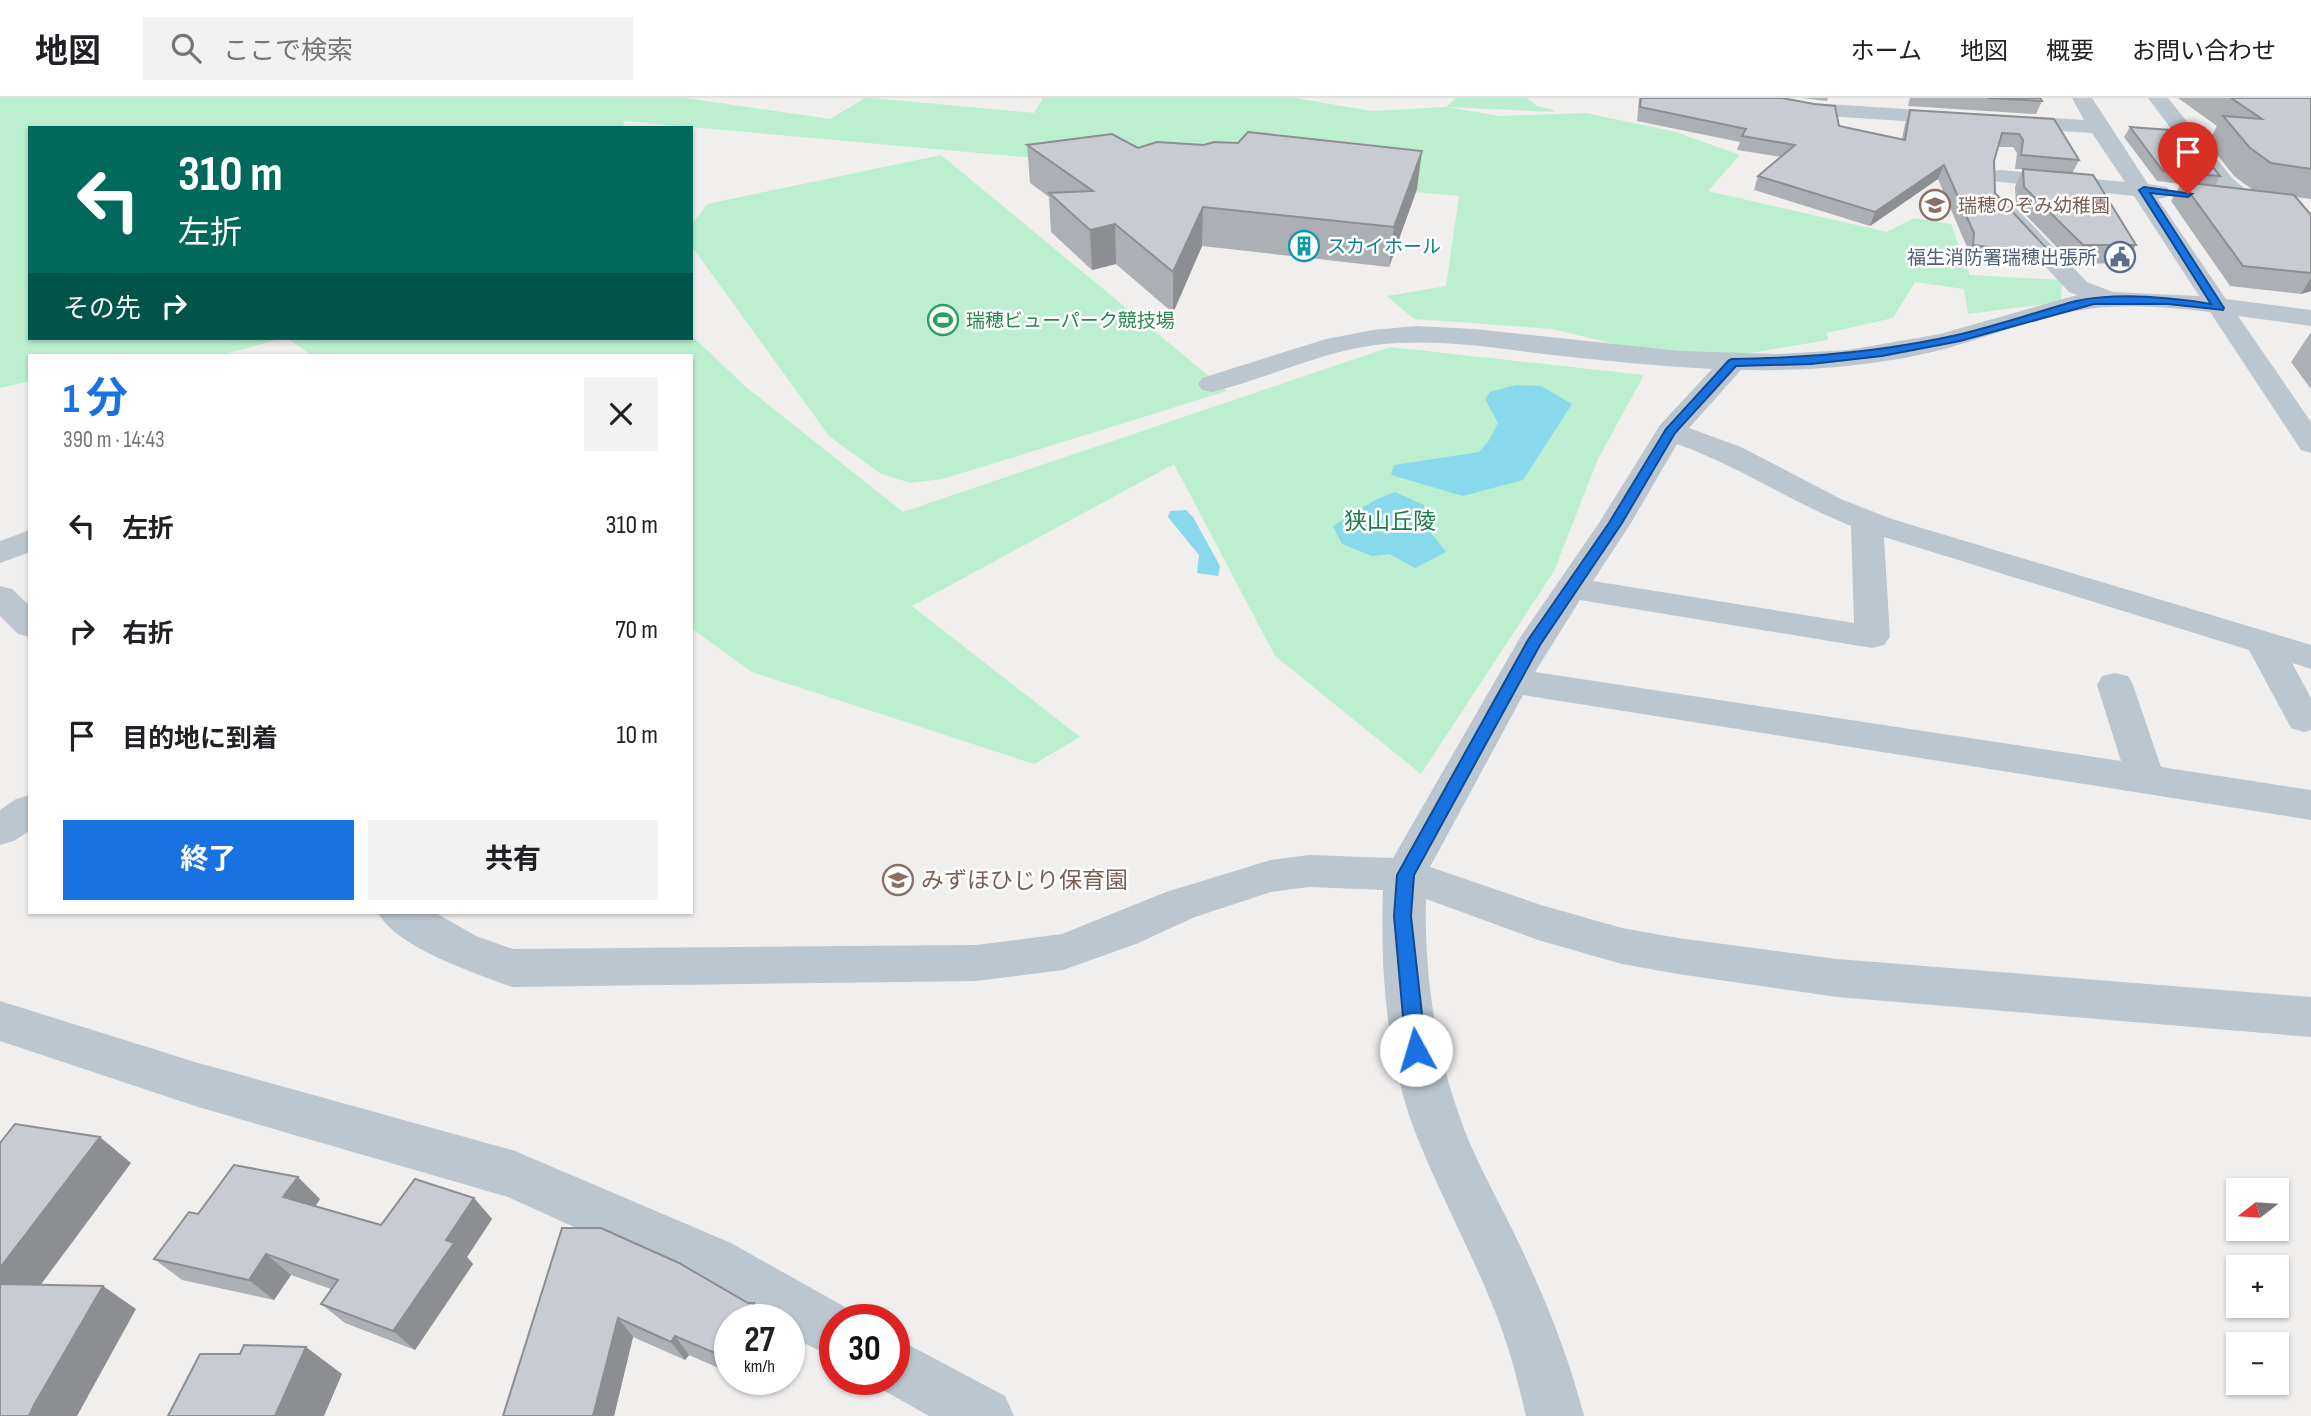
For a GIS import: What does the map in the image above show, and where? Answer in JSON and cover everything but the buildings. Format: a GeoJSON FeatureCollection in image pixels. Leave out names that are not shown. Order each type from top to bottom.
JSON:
{"type":"FeatureCollection","features":[{"type":"Feature","properties":{"kind":"street"},"geometry":{"type":"LineString","coordinates":[[1752,98],[1999,148],[2144,190],[2181,194]]}},
{"type":"Feature","properties":{"kind":"street"},"geometry":{"type":"LineString","coordinates":[[2082,98],[2311,444]]}},
{"type":"Feature","properties":{"kind":"street"},"geometry":{"type":"LineString","coordinates":[[2158,98],[2224,183],[2248,201]]}},
{"type":"Feature","properties":{"kind":"street"},"geometry":{"type":"LineString","coordinates":[[1999,148],[2099,127]]}},
{"type":"Feature","properties":{"kind":"street"},"geometry":{"type":"LineString","coordinates":[[1999,148],[2002,207],[2078,287],[2109,299]]}},
{"type":"Feature","properties":{"kind":"street"},"geometry":{"type":"LineString","coordinates":[[2207,196],[2273,205]]}},
{"type":"Feature","properties":{"kind":"street"},"geometry":{"type":"LineString","coordinates":[[1212,384],[1359,340],[1395,335],[1439,334],[1652,358],[1732,363],[1811,361],[1882,352],[1960,338],[2080,303],[2109,299],[2168,301],[2311,318]]}},
{"type":"Feature","properties":{"kind":"street"},"geometry":{"type":"LineString","coordinates":[[1555,1416],[1516,1294],[1445,1144],[1427,1094],[1416,1050],[1402,916],[1405,875],[1512,681],[1615,523],[1670,431],[1732,363]]}},
{"type":"Feature","properties":{"kind":"street"},"geometry":{"type":"LineString","coordinates":[[1670,431],[1731,453],[1832,507],[1867,521],[2311,657]]}},
{"type":"Feature","properties":{"kind":"street"},"geometry":{"type":"LineString","coordinates":[[1571,588],[1872,637],[1867,521]]}},
{"type":"Feature","properties":{"kind":"street"},"geometry":{"type":"LineString","coordinates":[[0,553],[28,541]]}},
{"type":"Feature","properties":{"kind":"street"},"geometry":{"type":"LineString","coordinates":[[0,597],[28,624]]}},
{"type":"Feature","properties":{"kind":"street"},"geometry":{"type":"LineString","coordinates":[[2263,642],[2304,719]]}},
{"type":"Feature","properties":{"kind":"street"},"geometry":{"type":"LineString","coordinates":[[1512,681],[2311,805]]}},
{"type":"Feature","properties":{"kind":"street"},"geometry":{"type":"LineString","coordinates":[[2115,685],[2146,780]]}},
{"type":"Feature","properties":{"kind":"street"},"geometry":{"type":"LineString","coordinates":[[0,830],[28,811]]}},
{"type":"Feature","properties":{"kind":"street"},"geometry":{"type":"LineString","coordinates":[[402,914],[460,949],[512,968],[976,963],[1063,952],[1121,931],[1181,904],[1271,876],[1309,871],[1405,875],[1538,922],[1622,946],[1678,956],[1837,978],[2311,1017]]}},
{"type":"Feature","properties":{"kind":"street"},"geometry":{"type":"LineString","coordinates":[[0,1021],[195,1084],[515,1175],[712,1262],[819,1322]]}},
{"type":"Feature","properties":{"kind":"street"},"geometry":{"type":"LineString","coordinates":[[910,1374],[985,1416]]}},
{"type":"Feature","properties":{"kind":"green space"},"geometry":{"type":"Polygon","coordinates":[[[0,98],[686,98],[830,119],[865,98],[1034,113],[1043,98],[1295,98],[1372,111],[1446,107],[1456,98],[1527,98],[1537,106],[1554,112],[1447,107],[1499,116],[1586,113],[1676,132],[1740,155],[1708,191],[1887,232],[1914,218],[1951,224],[1970,275],[2062,280],[2061,302],[1968,314],[1964,289],[1915,282],[1893,318],[1827,333],[1828,340],[1692,363],[1553,329],[1414,319],[1387,296],[1446,286],[1459,196],[624,121],[623,126],[28,126],[28,340],[276,340],[226,354],[28,354],[28,381],[0,388],[0,98]]]}},
{"type":"Feature","properties":{"kind":"green space","name":"瑞穂ビューパーク競技場"},"geometry":{"type":"Polygon","coordinates":[[[941,155],[1227,391],[943,479],[911,483],[881,474],[829,436],[693,248],[693,223],[707,204],[941,155]]]}},
{"type":"Feature","properties":{"kind":"green space","name":"狭山丘陵"},"geometry":{"type":"Polygon","coordinates":[[[693,337],[746,387],[903,512],[1390,347],[1644,375],[1598,459],[1554,571],[1421,774],[1275,656],[1174,464],[912,606],[1080,737],[1034,764],[752,672],[693,629],[693,354],[310,354],[290,340],[693,340],[693,337]]]}},
{"type":"Feature","properties":{"kind":"water"},"geometry":{"type":"Polygon","coordinates":[[[1516,385],[1541,386],[1572,404],[1523,480],[1463,496],[1391,475],[1394,465],[1479,452],[1498,423],[1485,399],[1490,392],[1516,385]]]}},
{"type":"Feature","properties":{"kind":"water"},"geometry":{"type":"Polygon","coordinates":[[[1395,492],[1424,505],[1422,521],[1446,552],[1415,568],[1389,554],[1372,556],[1342,544],[1333,526],[1377,499],[1395,492]]]}},
{"type":"Feature","properties":{"kind":"water"},"geometry":{"type":"Polygon","coordinates":[[[1186,510],[1193,517],[1220,566],[1218,576],[1197,573],[1199,555],[1168,517],[1170,511],[1186,510]]]}},
{"type":"Feature","properties":{"kind":"place","name":"瑞穂のぞみ幼稚園"},"geometry":{"type":"Point","coordinates":[1935,205]}},
{"type":"Feature","properties":{"kind":"place","name":"スカイホール"},"geometry":{"type":"Point","coordinates":[1304,246]}},
{"type":"Feature","properties":{"kind":"place","name":"福生消防署瑞穂出張所"},"geometry":{"type":"Point","coordinates":[2120,257]}},
{"type":"Feature","properties":{"kind":"place","name":"瑞穂ビューパーク競技場"},"geometry":{"type":"Point","coordinates":[943,320]}},
{"type":"Feature","properties":{"kind":"place","name":"みずほひじり保育園"},"geometry":{"type":"Point","coordinates":[898,880]}},
{"type":"Feature","properties":{"kind":"route"},"geometry":{"type":"LineString","coordinates":[[1416,1050],[1402,916],[1405,875],[1533,644],[1615,523],[1670,431],[1732,363],[1811,361],[1882,352],[1960,338],[2080,303],[2109,299],[2168,301],[2219,308],[2144,190],[2188,194]]}}]}
